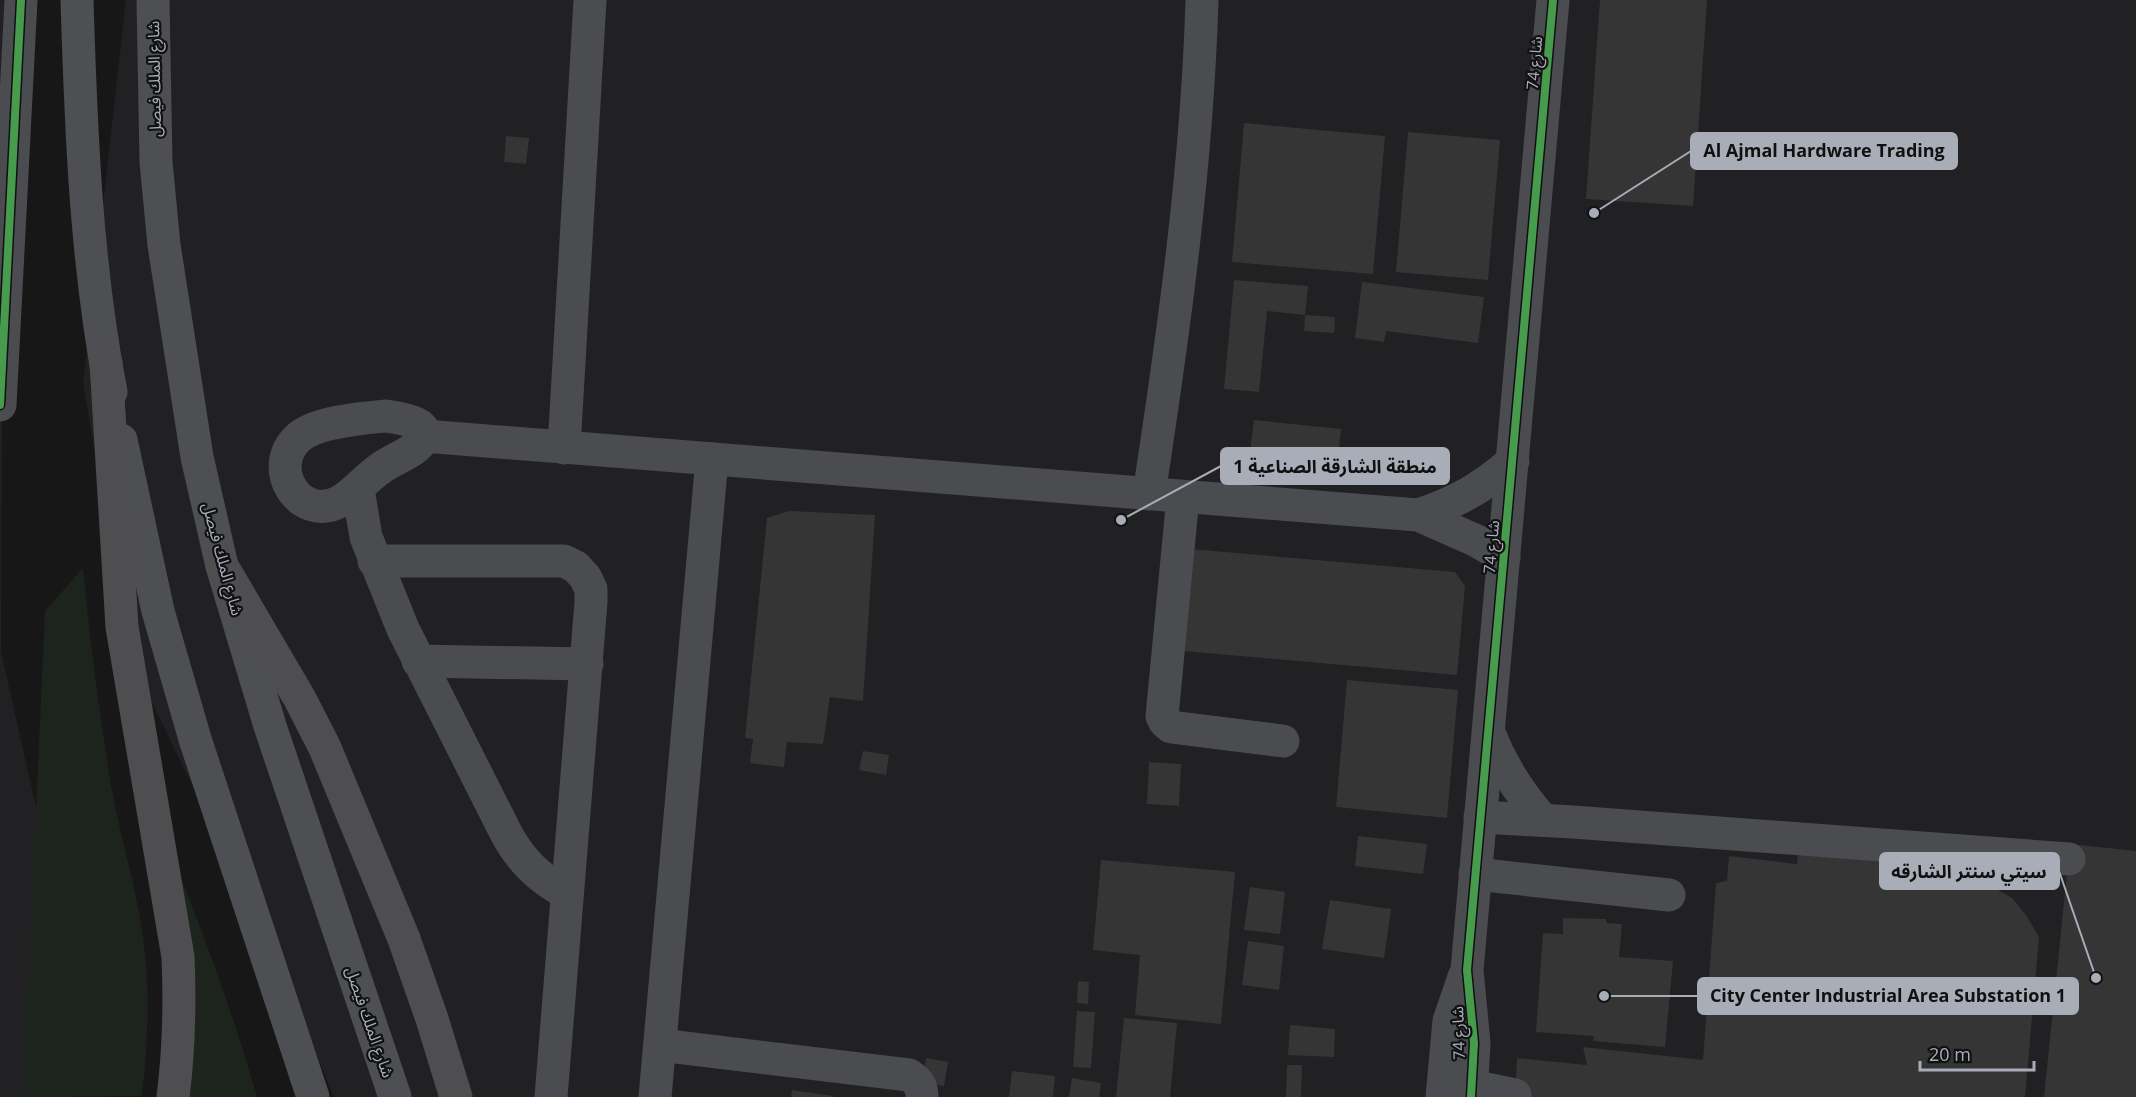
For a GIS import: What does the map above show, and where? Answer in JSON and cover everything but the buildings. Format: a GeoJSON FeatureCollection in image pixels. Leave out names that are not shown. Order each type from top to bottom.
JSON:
{"type":"FeatureCollection","features":[{"type":"Feature","properties":{"kind":"highway"},"geometry":{"type":"LineString","coordinates":[[106,363],[122,627],[178,957],[180,1007],[178,1059],[173,1097]]}},
{"type":"Feature","properties":{"kind":"highway"},"geometry":{"type":"LineString","coordinates":[[222,566],[300,699],[325,748],[404,939],[456,1097]]}},
{"type":"Feature","properties":{"kind":"main road"},"geometry":{"type":"LineString","coordinates":[[77,0],[82,158],[90,244],[106,363],[129,480],[161,622],[195,739],[313,1097]]}},
{"type":"Feature","properties":{"kind":"main road","name":"شارع الملك فيصل"},"geometry":{"type":"LineString","coordinates":[[153,0],[156,162],[164,244],[197,457],[222,566],[270,726],[394,1097]]}},
{"type":"Feature","properties":{"kind":"street"},"geometry":{"type":"LineString","coordinates":[[0,393],[21,0]]}},
{"type":"Feature","properties":{"kind":"street"},"geometry":{"type":"LineString","coordinates":[[564,448],[590,0]]}},
{"type":"Feature","properties":{"kind":"street"},"geometry":{"type":"LineString","coordinates":[[1149,494],[1173,340],[1183,254],[1199,82],[1202,0]]}},
{"type":"Feature","properties":{"kind":"street","name":"شارع 74"},"geometry":{"type":"LineString","coordinates":[[1457,1089],[1449,1021],[1467,970],[1553,0]]}},
{"type":"Feature","properties":{"kind":"street"},"geometry":{"type":"LineString","coordinates":[[362,418],[408,419],[422,428],[424,436],[420,444],[383,466],[358,489],[330,506],[313,506],[298,497],[288,483],[284,467],[289,450],[299,437],[338,422],[362,418]]}},
{"type":"Feature","properties":{"kind":"street"},"geometry":{"type":"LineString","coordinates":[[424,436],[1418,515],[1476,541],[1504,557]]}},
{"type":"Feature","properties":{"kind":"street"},"geometry":{"type":"LineString","coordinates":[[655,1097],[712,459]]}},
{"type":"Feature","properties":{"kind":"street"},"geometry":{"type":"LineString","coordinates":[[1418,515],[1444,507],[1469,495],[1513,461]]}},
{"type":"Feature","properties":{"kind":"street"},"geometry":{"type":"LineString","coordinates":[[358,489],[361,517],[374,561],[418,661],[517,852],[547,883],[566,893]]}},
{"type":"Feature","properties":{"kind":"street"},"geometry":{"type":"LineString","coordinates":[[1183,497],[1162,716],[1171,727],[1283,741]]}},
{"type":"Feature","properties":{"kind":"street"},"geometry":{"type":"LineString","coordinates":[[374,561],[564,561],[576,567],[585,576],[591,589],[587,664],[566,893],[551,1097]]}},
{"type":"Feature","properties":{"kind":"street"},"geometry":{"type":"LineString","coordinates":[[418,661],[587,664]]}},
{"type":"Feature","properties":{"kind":"street"},"geometry":{"type":"LineString","coordinates":[[1489,732],[1498,757],[1511,780],[1543,820]]}},
{"type":"Feature","properties":{"kind":"street"},"geometry":{"type":"LineString","coordinates":[[1480,817],[2069,859]]}},
{"type":"Feature","properties":{"kind":"street"},"geometry":{"type":"LineString","coordinates":[[1475,874],[1669,895]]}},
{"type":"Feature","properties":{"kind":"street"},"geometry":{"type":"LineString","coordinates":[[660,1045],[909,1075],[917,1080],[922,1090],[922,1097]]}},
{"type":"Feature","properties":{"kind":"street"},"geometry":{"type":"LineString","coordinates":[[1457,1089],[1515,1095]]}},
{"type":"Feature","properties":{"kind":"shaded area"},"geometry":{"type":"Polygon","coordinates":[[[0,0],[34,0],[2,411],[1,651],[46,852],[73,1097],[0,1097],[0,0]]]}},
{"type":"Feature","properties":{"kind":"shaded area"},"geometry":{"type":"Polygon","coordinates":[[[126,0],[2136,0],[2136,1097],[334,1097],[285,977],[130,657],[83,383],[126,0]]]}},
{"type":"Feature","properties":{"kind":"shaded area"},"geometry":{"type":"Polygon","coordinates":[[[83,568],[107,758],[143,934],[147,1026],[142,1096],[23,1097],[45,611],[83,568]]]}},
{"type":"Feature","properties":{"kind":"shaded area"},"geometry":{"type":"Polygon","coordinates":[[[177,868],[220,981],[257,1097],[187,1097],[177,868]]]}},
{"type":"Feature","properties":{"kind":"cycle path"},"geometry":{"type":"LineString","coordinates":[[0,405],[21,0]]}},
{"type":"Feature","properties":{"kind":"cycle path"},"geometry":{"type":"LineString","coordinates":[[1471,1097],[1474,1043],[1467,970],[1553,0]]}},
{"type":"Feature","properties":{"kind":"place","name":"Al Ajmal Hardware Trading"},"geometry":{"type":"Point","coordinates":[1594,213]}},
{"type":"Feature","properties":{"kind":"place","name":"منطقة الشارقة الصناعية 1"},"geometry":{"type":"Point","coordinates":[1121,520]}},
{"type":"Feature","properties":{"kind":"place","name":"سيتي سنتر الشارقه"},"geometry":{"type":"Point","coordinates":[2096,978]}},
{"type":"Feature","properties":{"kind":"place","name":"City Center Industrial Area Substation 1"},"geometry":{"type":"Point","coordinates":[1604,996]}}]}
